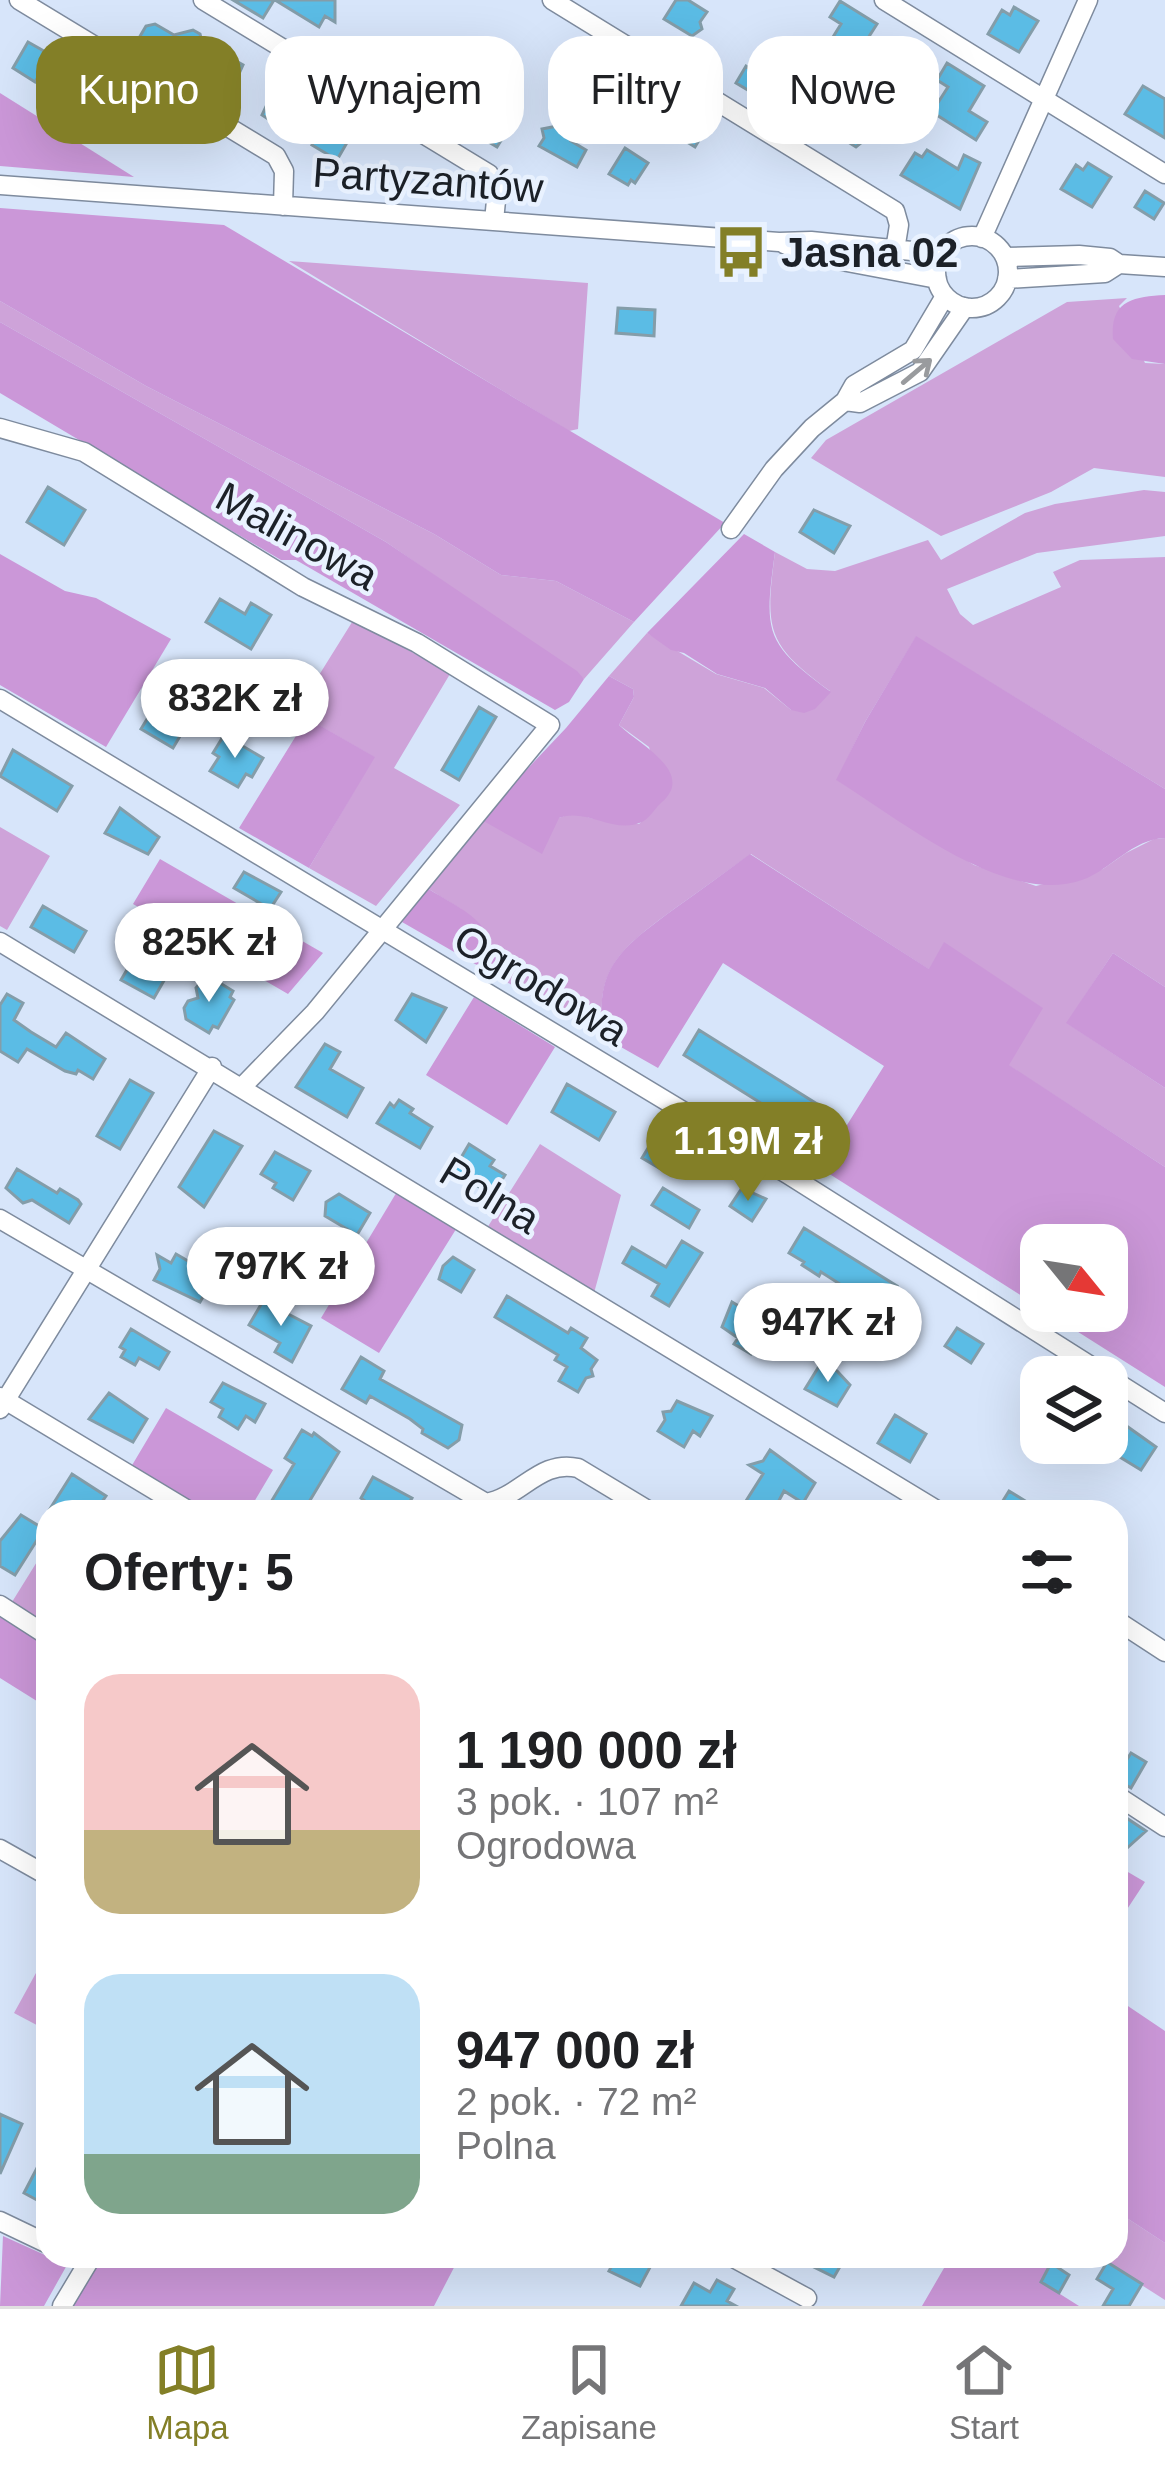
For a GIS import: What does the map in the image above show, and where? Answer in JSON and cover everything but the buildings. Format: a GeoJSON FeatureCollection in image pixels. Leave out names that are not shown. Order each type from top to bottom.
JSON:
{"type":"FeatureCollection","features":[{"type":"Feature","properties":{"kind":"street"},"geometry":{"type":"LineString","coordinates":[[19,0],[273,154],[284,171],[283,206]]}},
{"type":"Feature","properties":{"kind":"street"},"geometry":{"type":"LineString","coordinates":[[203,0],[481,168],[496,190],[494,220]]}},
{"type":"Feature","properties":{"kind":"street"},"geometry":{"type":"LineString","coordinates":[[552,0],[891,208],[899,221],[892,269]]}},
{"type":"Feature","properties":{"kind":"street"},"geometry":{"type":"LineString","coordinates":[[884,0],[1165,175]]}},
{"type":"Feature","properties":{"kind":"street"},"geometry":{"type":"LineString","coordinates":[[982,238],[1088,0]]}},
{"type":"Feature","properties":{"kind":"street","name":"Partyzantów"},"geometry":{"type":"LineString","coordinates":[[0,185],[941,254]]}},
{"type":"Feature","properties":{"kind":"street"},"geometry":{"type":"LineString","coordinates":[[730,529],[795,445],[845,401],[854,386],[913,350],[941,288],[941,254],[960,238],[982,238],[995,244],[1005,257],[1007,279],[998,296],[990,303],[965,307],[920,372],[860,403],[845,401]]}},
{"type":"Feature","properties":{"kind":"street","name":"Partyzantów"},"geometry":{"type":"LineString","coordinates":[[779,242],[810,255],[892,269],[941,288]]}},
{"type":"Feature","properties":{"kind":"street"},"geometry":{"type":"LineString","coordinates":[[1005,257],[1079,255],[1165,267]]}},
{"type":"Feature","properties":{"kind":"street"},"geometry":{"type":"LineString","coordinates":[[1007,279],[1105,273],[1119,264]]}},
{"type":"Feature","properties":{"kind":"street"},"geometry":{"type":"LineString","coordinates":[[941,288],[965,307]]}},
{"type":"Feature","properties":{"kind":"street","name":"Malinowa"},"geometry":{"type":"LineString","coordinates":[[0,428],[84,452],[303,586],[418,643],[550,725],[383,932]]}},
{"type":"Feature","properties":{"kind":"street","name":"Ogrodowa"},"geometry":{"type":"LineString","coordinates":[[0,699],[789,1174],[1165,1413]]}},
{"type":"Feature","properties":{"kind":"street"},"geometry":{"type":"LineString","coordinates":[[243,1086],[383,932]]}},
{"type":"Feature","properties":{"kind":"street","name":"Polna"},"geometry":{"type":"LineString","coordinates":[[0,942],[920,1500]]}},
{"type":"Feature","properties":{"kind":"street"},"geometry":{"type":"LineString","coordinates":[[169,1500],[2,1402],[212,1067]]}},
{"type":"Feature","properties":{"kind":"street"},"geometry":{"type":"LineString","coordinates":[[0,1219],[480,1500]]}},
{"type":"Feature","properties":{"kind":"street"},"geometry":{"type":"LineString","coordinates":[[495,1500],[549,1468],[578,1468],[631,1500]]}},
{"type":"Feature","properties":{"kind":"street"},"geometry":{"type":"LineString","coordinates":[[0,1606],[36,1628]]}},
{"type":"Feature","properties":{"kind":"street"},"geometry":{"type":"LineString","coordinates":[[1128,1628],[1165,1652]]}},
{"type":"Feature","properties":{"kind":"street"},"geometry":{"type":"LineString","coordinates":[[1128,1803],[1165,1827]]}},
{"type":"Feature","properties":{"kind":"street"},"geometry":{"type":"LineString","coordinates":[[0,1849],[36,1869]]}},
{"type":"Feature","properties":{"kind":"street"},"geometry":{"type":"LineString","coordinates":[[0,2222],[36,2238]]}},
{"type":"Feature","properties":{"kind":"street"},"geometry":{"type":"LineString","coordinates":[[62,2306],[79,2268]]}},
{"type":"Feature","properties":{"kind":"street"},"geometry":{"type":"LineString","coordinates":[[752,2268],[807,2298]]}},
{"type":"Feature","properties":{"kind":"shaded area"},"geometry":{"type":"Polygon","coordinates":[[[0,93],[36,116],[36,144],[81,144],[134,177],[0,166],[0,93]]]}},
{"type":"Feature","properties":{"kind":"shaded area"},"geometry":{"type":"Polygon","coordinates":[[[0,208],[224,225],[725,523],[634,622],[556,581],[501,575],[434,534],[146,386],[0,301],[0,208]]]}},
{"type":"Feature","properties":{"kind":"shaded area"},"geometry":{"type":"Polygon","coordinates":[[[289,261],[588,283],[578,429],[569,431],[289,261]]]}},
{"type":"Feature","properties":{"kind":"shaded area"},"geometry":{"type":"Polygon","coordinates":[[[1165,295],[1165,364],[1132,359],[1113,339],[1115,316],[1126,303],[1165,295]]]}},
{"type":"Feature","properties":{"kind":"shaded area"},"geometry":{"type":"Polygon","coordinates":[[[1127,298],[1119,306],[1145,363],[1165,364],[1165,477],[1094,468],[1051,492],[941,536],[811,458],[826,440],[1067,302],[1127,298]]]}},
{"type":"Feature","properties":{"kind":"shaded area"},"geometry":{"type":"Polygon","coordinates":[[[0,301],[146,386],[434,534],[501,575],[556,581],[634,622],[584,679],[386,542],[0,322],[0,301]]]}},
{"type":"Feature","properties":{"kind":"shaded area"},"geometry":{"type":"Polygon","coordinates":[[[0,322],[386,542],[584,679],[569,702],[555,710],[296,560],[281,560],[0,393],[0,322]]]}},
{"type":"Feature","properties":{"kind":"shaded area"},"geometry":{"type":"Polygon","coordinates":[[[1144,490],[1165,492],[1165,536],[1037,553],[947,589],[960,614],[973,625],[1061,587],[1053,572],[1080,560],[1165,557],[1165,789],[916,637],[837,780],[974,865],[1036,886],[1103,869],[1154,839],[1165,838],[1165,987],[1113,953],[1067,1023],[1165,1088],[1165,1167],[1008,1065],[1042,1008],[944,943],[930,970],[751,854],[627,948],[607,977],[602,1014],[605,1038],[496,976],[498,953],[461,909],[427,888],[480,819],[559,818],[575,812],[639,824],[664,799],[649,747],[619,725],[634,697],[633,689],[609,676],[647,633],[716,674],[764,688],[791,710],[830,691],[793,660],[775,633],[770,600],[775,552],[807,569],[835,571],[928,540],[941,560],[1025,513],[1144,490]]]}},
{"type":"Feature","properties":{"kind":"shaded area"},"geometry":{"type":"Polygon","coordinates":[[[744,534],[775,552],[770,619],[781,648],[831,692],[815,709],[791,710],[765,688],[717,674],[647,633],[744,534]]]}},
{"type":"Feature","properties":{"kind":"shaded area"},"geometry":{"type":"Polygon","coordinates":[[[0,554],[65,591],[96,598],[171,639],[106,747],[0,685],[0,554]]]}},
{"type":"Feature","properties":{"kind":"shaded area"},"geometry":{"type":"Polygon","coordinates":[[[354,619],[450,674],[394,768],[460,805],[376,906],[309,868],[374,757],[296,712],[354,619]]]}},
{"type":"Feature","properties":{"kind":"shaded area"},"geometry":{"type":"Polygon","coordinates":[[[916,636],[1165,789],[1165,838],[1132,849],[1082,880],[1052,885],[1020,881],[954,855],[836,780],[916,636]]]}},
{"type":"Feature","properties":{"kind":"shaded area"},"geometry":{"type":"Polygon","coordinates":[[[609,676],[633,689],[634,697],[619,725],[660,759],[672,780],[671,791],[650,815],[632,825],[579,816],[559,818],[542,854],[480,819],[566,728],[609,676]]]}},
{"type":"Feature","properties":{"kind":"shaded area"},"geometry":{"type":"Polygon","coordinates":[[[307,718],[375,757],[309,868],[239,828],[307,718]]]}},
{"type":"Feature","properties":{"kind":"shaded area"},"geometry":{"type":"Polygon","coordinates":[[[0,827],[50,856],[7,930],[0,926],[0,827]]]}},
{"type":"Feature","properties":{"kind":"shaded area"},"geometry":{"type":"Polygon","coordinates":[[[750,854],[929,969],[944,942],[1043,1008],[1009,1065],[1165,1167],[1165,1387],[1128,1364],[1128,1356],[1116,1356],[1078,1332],[1128,1332],[1128,1224],[1020,1224],[1020,1295],[820,1168],[884,1066],[723,963],[658,1068],[605,1038],[602,1014],[607,976],[640,935],[750,854]]]}},
{"type":"Feature","properties":{"kind":"shaded area"},"geometry":{"type":"Polygon","coordinates":[[[160,859],[323,953],[288,994],[133,904],[160,859]]]}},
{"type":"Feature","properties":{"kind":"shaded area"},"geometry":{"type":"Polygon","coordinates":[[[427,888],[467,913],[486,932],[496,958],[496,976],[402,922],[427,888]]]}},
{"type":"Feature","properties":{"kind":"shaded area"},"geometry":{"type":"Polygon","coordinates":[[[1113,953],[1165,987],[1165,1088],[1066,1023],[1113,953]]]}},
{"type":"Feature","properties":{"kind":"shaded area"},"geometry":{"type":"Polygon","coordinates":[[[474,997],[555,1047],[507,1125],[426,1075],[474,997]]]}},
{"type":"Feature","properties":{"kind":"shaded area"},"geometry":{"type":"Polygon","coordinates":[[[540,1144],[621,1195],[594,1293],[487,1228],[540,1144]]]}},
{"type":"Feature","properties":{"kind":"shaded area"},"geometry":{"type":"Polygon","coordinates":[[[398,1190],[458,1226],[379,1353],[321,1318],[398,1190]]]}},
{"type":"Feature","properties":{"kind":"shaded area"},"geometry":{"type":"Polygon","coordinates":[[[166,1408],[273,1470],[255,1500],[186,1500],[131,1467],[166,1408]]]}},
{"type":"Feature","properties":{"kind":"shaded area"},"geometry":{"type":"Polygon","coordinates":[[[36,1563],[36,1617],[12,1602],[36,1563]]]}},
{"type":"Feature","properties":{"kind":"shaded area"},"geometry":{"type":"Polygon","coordinates":[[[0,1617],[36,1640],[36,1700],[0,1678],[0,1617]]]}},
{"type":"Feature","properties":{"kind":"shaded area"},"geometry":{"type":"Polygon","coordinates":[[[1128,1872],[1145,1882],[1128,1908],[1128,1872]]]}},
{"type":"Feature","properties":{"kind":"shaded area"},"geometry":{"type":"Polygon","coordinates":[[[36,1973],[36,2025],[14,2013],[36,1973]]]}},
{"type":"Feature","properties":{"kind":"shaded area"},"geometry":{"type":"Polygon","coordinates":[[[1128,2006],[1165,2031],[1165,2243],[1128,2219],[1128,2006]]]}},
{"type":"Feature","properties":{"kind":"shaded area"},"geometry":{"type":"Polygon","coordinates":[[[1128,2219],[1165,2243],[1165,2300],[1115,2268],[1128,2268],[1128,2219]]]}},
{"type":"Feature","properties":{"kind":"shaded area"},"geometry":{"type":"Polygon","coordinates":[[[3,2236],[36,2251],[36,2268],[65,2268],[44,2306],[0,2306],[3,2236]]]}},
{"type":"Feature","properties":{"kind":"shaded area"},"geometry":{"type":"Polygon","coordinates":[[[93,2268],[454,2268],[434,2306],[72,2306],[93,2268]]]}},
{"type":"Feature","properties":{"kind":"shaded area"},"geometry":{"type":"Polygon","coordinates":[[[944,2268],[1049,2268],[1041,2282],[1079,2306],[922,2306],[944,2268]]]}},
{"type":"Feature","properties":{"kind":"place","name":"Jasna 02"},"geometry":{"type":"Point","coordinates":[741,252]}}]}
